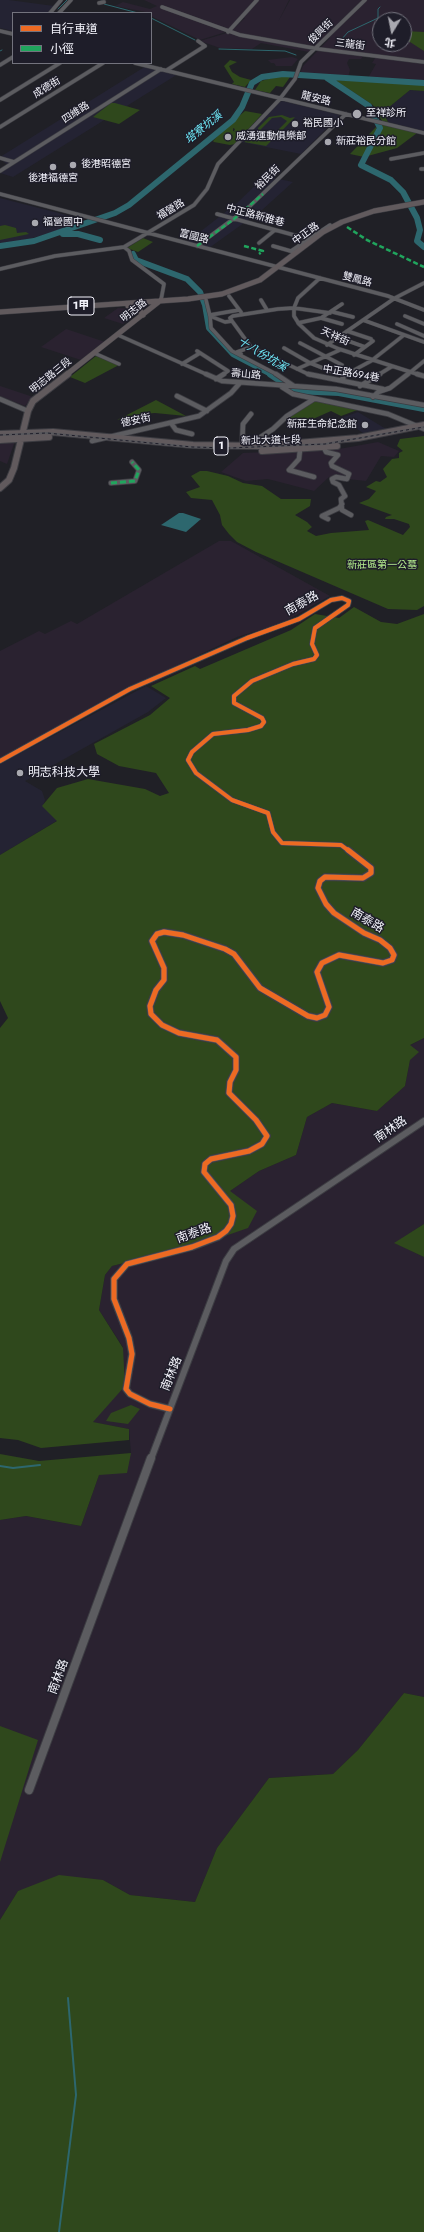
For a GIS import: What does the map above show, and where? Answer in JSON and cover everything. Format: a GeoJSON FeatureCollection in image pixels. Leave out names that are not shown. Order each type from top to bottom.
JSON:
{"type":"FeatureCollection","features":[{"type":"Feature","properties":{"kind":"main road","name":"中正路"},"geometry":{"type":"LineString","coordinates":[[205,298],[251,284],[278,267],[309,240],[344,223],[424,202]]}},
{"type":"Feature","properties":{"kind":"main road","name":"中正路"},"geometry":{"type":"LineString","coordinates":[[415,205],[424,206]]}},
{"type":"Feature","properties":{"kind":"main road","name":"中正路"},"geometry":{"type":"LineString","coordinates":[[205,298],[229,296],[254,287],[284,268],[344,223]]}},
{"type":"Feature","properties":{"kind":"main road","name":"1甲"},"geometry":{"type":"LineString","coordinates":[[0,313],[156,304],[205,298]]}},
{"type":"Feature","properties":{"kind":"main road","name":"1甲"},"geometry":{"type":"LineString","coordinates":[[0,313],[161,300],[198,299]]}},
{"type":"Feature","properties":{"kind":"main road","name":"明志路"},"geometry":{"type":"LineString","coordinates":[[118,335],[161,300]]}},
{"type":"Feature","properties":{"kind":"main road"},"geometry":{"type":"LineString","coordinates":[[128,306],[138,308],[143,315]]}},
{"type":"Feature","properties":{"kind":"main road","name":"明志路三段"},"geometry":{"type":"LineString","coordinates":[[0,488],[14,468],[28,411],[38,397],[118,335]]}},
{"type":"Feature","properties":{"kind":"main road","name":"新北大道七段"},"geometry":{"type":"LineString","coordinates":[[22,435],[53,432],[193,445],[244,446],[317,443],[423,428]]}},
{"type":"Feature","properties":{"kind":"main road","name":"新北大道七段"},"geometry":{"type":"LineString","coordinates":[[22,435],[193,449],[275,451],[324,448],[423,428]]}},
{"type":"Feature","properties":{"kind":"main road","name":"1"},"geometry":{"type":"LineString","coordinates":[[0,434],[22,435]]}},
{"type":"Feature","properties":{"kind":"main road","name":"1"},"geometry":{"type":"LineString","coordinates":[[0,440],[22,435]]}},
{"type":"Feature","properties":{"kind":"street"},"geometry":{"type":"LineString","coordinates":[[51,12],[61,0]]}},
{"type":"Feature","properties":{"kind":"street"},"geometry":{"type":"LineString","coordinates":[[60,12],[71,0]]}},
{"type":"Feature","properties":{"kind":"street"},"geometry":{"type":"LineString","coordinates":[[228,32],[257,0]]}},
{"type":"Feature","properties":{"kind":"street","name":"俊興街"},"geometry":{"type":"LineString","coordinates":[[295,78],[298,66],[365,0]]}},
{"type":"Feature","properties":{"kind":"street"},"geometry":{"type":"LineString","coordinates":[[99,3],[104,2]]}},
{"type":"Feature","properties":{"kind":"street","name":"三龍街"},"geometry":{"type":"LineString","coordinates":[[162,7],[228,32],[316,48],[424,62]]}},
{"type":"Feature","properties":{"kind":"street"},"geometry":{"type":"LineString","coordinates":[[0,31],[12,34]]}},
{"type":"Feature","properties":{"kind":"street"},"geometry":{"type":"LineString","coordinates":[[139,64],[166,70],[205,46],[198,41]]}},
{"type":"Feature","properties":{"kind":"street"},"geometry":{"type":"LineString","coordinates":[[0,65],[12,58]]}},
{"type":"Feature","properties":{"kind":"street"},"geometry":{"type":"LineString","coordinates":[[0,100],[58,64]]}},
{"type":"Feature","properties":{"kind":"street","name":"成德街"},"geometry":{"type":"LineString","coordinates":[[0,127],[100,64]]}},
{"type":"Feature","properties":{"kind":"street","name":"四維路"},"geometry":{"type":"LineString","coordinates":[[0,171],[161,69]]}},
{"type":"Feature","properties":{"kind":"street","name":"龍安路"},"geometry":{"type":"LineString","coordinates":[[166,70],[424,133]]}},
{"type":"Feature","properties":{"kind":"street","name":"福營路"},"geometry":{"type":"LineString","coordinates":[[0,269],[55,256],[124,247],[197,202],[207,190],[218,164],[279,98],[295,78]]}},
{"type":"Feature","properties":{"kind":"street","name":"裕民街"},"geometry":{"type":"LineString","coordinates":[[197,246],[234,219],[346,114]]}},
{"type":"Feature","properties":{"kind":"street"},"geometry":{"type":"LineString","coordinates":[[391,159],[424,153]]}},
{"type":"Feature","properties":{"kind":"street"},"geometry":{"type":"LineString","coordinates":[[0,158],[14,162]]}},
{"type":"Feature","properties":{"kind":"street","name":"富國路"},"geometry":{"type":"LineString","coordinates":[[0,194],[284,268]]}},
{"type":"Feature","properties":{"kind":"street","name":"中正路新雅巷"},"geometry":{"type":"LineString","coordinates":[[217,214],[309,240]]}},
{"type":"Feature","properties":{"kind":"street"},"geometry":{"type":"LineString","coordinates":[[309,240],[330,225]]}},
{"type":"Feature","properties":{"kind":"street"},"geometry":{"type":"LineString","coordinates":[[259,243],[275,230]]}},
{"type":"Feature","properties":{"kind":"street"},"geometry":{"type":"LineString","coordinates":[[272,246],[294,252]]}},
{"type":"Feature","properties":{"kind":"street"},"geometry":{"type":"LineString","coordinates":[[124,247],[129,251],[132,260],[164,284],[161,300]]}},
{"type":"Feature","properties":{"kind":"street","name":"雙鳳路"},"geometry":{"type":"LineString","coordinates":[[284,268],[394,298],[424,310]]}},
{"type":"Feature","properties":{"kind":"street"},"geometry":{"type":"LineString","coordinates":[[320,278],[300,297],[294,308],[294,316],[298,323],[321,318],[342,304]]}},
{"type":"Feature","properties":{"kind":"street"},"geometry":{"type":"LineString","coordinates":[[327,344],[394,298],[423,284]]}},
{"type":"Feature","properties":{"kind":"street"},"geometry":{"type":"LineString","coordinates":[[229,296],[241,312]]}},
{"type":"Feature","properties":{"kind":"street"},"geometry":{"type":"LineString","coordinates":[[205,298],[210,316],[209,319],[211,328],[232,351],[274,372],[295,387]]}},
{"type":"Feature","properties":{"kind":"street"},"geometry":{"type":"LineString","coordinates":[[261,300],[267,310]]}},
{"type":"Feature","properties":{"kind":"street"},"geometry":{"type":"LineString","coordinates":[[210,316],[294,308],[331,312],[353,317]]}},
{"type":"Feature","properties":{"kind":"street"},"geometry":{"type":"LineString","coordinates":[[210,316],[225,322],[232,321],[231,317],[241,312]]}},
{"type":"Feature","properties":{"kind":"street"},"geometry":{"type":"LineString","coordinates":[[405,316],[424,324]]}},
{"type":"Feature","properties":{"kind":"street"},"geometry":{"type":"LineString","coordinates":[[321,318],[342,324]]}},
{"type":"Feature","properties":{"kind":"street"},"geometry":{"type":"LineString","coordinates":[[363,320],[404,335],[423,340]]}},
{"type":"Feature","properties":{"kind":"street","name":"中正路694巷"},"geometry":{"type":"LineString","coordinates":[[232,321],[251,347],[316,377],[341,380],[383,389]]}},
{"type":"Feature","properties":{"kind":"street","name":"天祥街"},"geometry":{"type":"LineString","coordinates":[[298,323],[314,338],[340,350],[371,361],[424,376]]}},
{"type":"Feature","properties":{"kind":"street"},"geometry":{"type":"LineString","coordinates":[[397,324],[424,336]]}},
{"type":"Feature","properties":{"kind":"street"},"geometry":{"type":"LineString","coordinates":[[346,331],[372,340],[354,355]]}},
{"type":"Feature","properties":{"kind":"street","name":"壽山路"},"geometry":{"type":"LineString","coordinates":[[118,335],[216,379],[239,384],[282,386],[293,394],[388,414],[423,428]]}},
{"type":"Feature","properties":{"kind":"street"},"geometry":{"type":"LineString","coordinates":[[341,380],[343,376],[371,361],[404,335]]}},
{"type":"Feature","properties":{"kind":"street"},"geometry":{"type":"LineString","coordinates":[[337,337],[365,347]]}},
{"type":"Feature","properties":{"kind":"street"},"geometry":{"type":"LineString","coordinates":[[300,343],[324,357],[342,364]]}},
{"type":"Feature","properties":{"kind":"street"},"geometry":{"type":"LineString","coordinates":[[251,347],[237,352],[278,372]]}},
{"type":"Feature","properties":{"kind":"street"},"geometry":{"type":"LineString","coordinates":[[284,348],[310,363],[333,372]]}},
{"type":"Feature","properties":{"kind":"street"},"geometry":{"type":"LineString","coordinates":[[297,368],[340,350]]}},
{"type":"Feature","properties":{"kind":"street"},"geometry":{"type":"LineString","coordinates":[[182,364],[199,352],[228,371],[216,379]]}},
{"type":"Feature","properties":{"kind":"street"},"geometry":{"type":"LineString","coordinates":[[94,353],[119,364]]}},
{"type":"Feature","properties":{"kind":"street"},"geometry":{"type":"LineString","coordinates":[[373,397],[383,389],[388,389],[424,362]]}},
{"type":"Feature","properties":{"kind":"street"},"geometry":{"type":"LineString","coordinates":[[354,393],[360,385],[391,367]]}},
{"type":"Feature","properties":{"kind":"street","name":"德安街"},"geometry":{"type":"LineString","coordinates":[[92,441],[199,416],[231,393],[239,384]]}},
{"type":"Feature","properties":{"kind":"street"},"geometry":{"type":"LineString","coordinates":[[282,386],[336,389],[373,397],[424,405]]}},
{"type":"Feature","properties":{"kind":"street"},"geometry":{"type":"LineString","coordinates":[[177,396],[207,411]]}},
{"type":"Feature","properties":{"kind":"street"},"geometry":{"type":"LineString","coordinates":[[0,398],[28,411]]}},
{"type":"Feature","properties":{"kind":"street"},"geometry":{"type":"LineString","coordinates":[[251,414],[243,424],[244,446],[273,428],[287,416],[314,399]]}},
{"type":"Feature","properties":{"kind":"street"},"geometry":{"type":"LineString","coordinates":[[171,423],[176,430],[192,434]]}},
{"type":"Feature","properties":{"kind":"street"},"geometry":{"type":"LineString","coordinates":[[324,448],[326,452],[338,454],[332,463],[332,466],[349,474],[347,479],[336,477],[332,479],[333,482],[339,485],[346,496],[341,499],[342,510],[351,515]]}},
{"type":"Feature","properties":{"kind":"street"},"geometry":{"type":"LineString","coordinates":[[300,450],[299,459],[289,470],[314,477]]}},
{"type":"Feature","properties":{"kind":"street"},"geometry":{"type":"LineString","coordinates":[[111,483],[127,483],[135,481],[139,470],[132,462]]}},
{"type":"Feature","properties":{"kind":"street"},"geometry":{"type":"LineString","coordinates":[[328,519],[322,516],[339,508],[342,504]]}},
{"type":"Feature","properties":{"kind":"street","name":"南泰路"},"geometry":{"type":"LineString","coordinates":[[0,761],[130,689],[247,638],[299,619],[331,600],[342,598],[349,601],[348,605],[320,623],[315,628],[312,644],[316,655],[314,659],[293,664],[252,681],[234,696],[234,703],[262,718],[264,722],[261,726],[248,730],[213,734],[192,752],[188,760],[196,773],[232,800],[268,813],[273,832],[282,843],[341,845],[371,868],[371,873],[363,878],[325,876],[320,881],[318,888],[326,904],[334,913],[364,933],[380,940],[390,948],[394,955],[392,960],[383,963],[339,955],[322,963],[317,972],[330,1007],[325,1016],[317,1018],[308,1016],[287,1002],[260,988],[234,954],[225,949],[183,935],[164,932],[157,934],[152,941],[160,956],[164,968],[164,980],[156,990],[150,1006],[151,1014],[162,1025],[179,1033],[217,1040],[236,1057],[236,1070],[230,1082],[229,1093],[256,1120],[267,1136],[262,1144],[249,1151],[211,1159],[205,1164],[204,1172],[231,1205],[233,1216],[226,1231],[218,1237],[192,1247],[127,1264],[114,1279],[114,1299],[129,1338],[132,1354],[126,1389],[130,1394],[150,1404],[170,1409]]}},
{"type":"Feature","properties":{"kind":"street","name":"南林路"},"geometry":{"type":"LineString","coordinates":[[29,1790],[226,1261],[234,1249],[424,1121]]}},
{"type":"Feature","properties":{"kind":"shaded area"},"geometry":{"type":"Polygon","coordinates":[[[0,0],[54,6],[49,12],[12,12],[12,31],[0,28],[0,0]]]}},
{"type":"Feature","properties":{"kind":"shaded area"},"geometry":{"type":"Polygon","coordinates":[[[144,0],[289,0],[278,22],[290,0],[424,0],[424,82],[368,78],[376,64],[372,63],[376,57],[364,55],[361,59],[349,59],[347,63],[350,70],[348,77],[300,74],[303,66],[330,38],[324,38],[309,52],[261,43],[252,49],[220,48],[200,41],[230,32],[245,18],[242,17],[226,32],[200,40],[152,16],[152,12],[115,6],[123,2],[150,9],[157,6],[144,0]]]}},
{"type":"Feature","properties":{"kind":"shaded area"},"geometry":{"type":"Polygon","coordinates":[[[292,57],[298,59],[292,66],[276,66],[268,60],[292,57]]]}},
{"type":"Feature","properties":{"kind":"shaded area"},"geometry":{"type":"Polygon","coordinates":[[[146,66],[178,74],[13,177],[0,173],[0,170],[8,165],[0,159],[0,157],[146,66]]]}},
{"type":"Feature","properties":{"kind":"shaded area"},"geometry":{"type":"Polygon","coordinates":[[[410,90],[424,91],[424,131],[388,122],[383,112],[410,90]]]}},
{"type":"Feature","properties":{"kind":"shaded area","name":"裕民國小"},"geometry":{"type":"Polygon","coordinates":[[[282,101],[340,115],[301,154],[241,142],[282,101]]]}},
{"type":"Feature","properties":{"kind":"shaded area"},"geometry":{"type":"Polygon","coordinates":[[[265,176],[293,182],[262,210],[209,248],[187,242],[237,203],[265,176]]]}},
{"type":"Feature","properties":{"kind":"shaded area","name":"福營國中"},"geometry":{"type":"Polygon","coordinates":[[[0,198],[78,218],[63,229],[33,238],[0,244],[0,198]]]}},
{"type":"Feature","properties":{"kind":"shaded area"},"geometry":{"type":"Polygon","coordinates":[[[118,308],[134,309],[137,312],[123,324],[104,318],[118,308]]]}},
{"type":"Feature","properties":{"kind":"shaded area"},"geometry":{"type":"Polygon","coordinates":[[[66,329],[105,342],[81,360],[41,347],[66,329]]]}},
{"type":"Feature","properties":{"kind":"shaded area"},"geometry":{"type":"Polygon","coordinates":[[[0,386],[33,397],[25,406],[0,396],[0,386]]]}},
{"type":"Feature","properties":{"kind":"shaded area","name":"新莊生命紀念館"},"geometry":{"type":"Polygon","coordinates":[[[358,412],[386,429],[363,433],[341,418],[358,412]]]}},
{"type":"Feature","properties":{"kind":"shaded area"},"geometry":{"type":"Polygon","coordinates":[[[0,440],[15,441],[7,464],[0,461],[0,440]]]}},
{"type":"Feature","properties":{"kind":"shaded area"},"geometry":{"type":"Polygon","coordinates":[[[378,442],[399,451],[394,457],[381,456],[366,481],[329,477],[314,491],[268,479],[246,481],[221,472],[243,453],[339,449],[378,442]]]}},
{"type":"Feature","properties":{"kind":"shaded area"},"geometry":{"type":"Polygon","coordinates":[[[219,541],[231,541],[330,596],[280,624],[237,637],[129,688],[0,758],[0,651],[39,631],[45,634],[71,621],[77,624],[219,541]]]}},
{"type":"Feature","properties":{"kind":"shaded area","name":"明志科技大學"},"geometry":{"type":"Polygon","coordinates":[[[146,686],[166,698],[148,712],[25,781],[42,791],[45,800],[43,806],[58,820],[0,855],[0,764],[146,686]]]}},
{"type":"Feature","properties":{"kind":"shaded area"},"geometry":{"type":"Polygon","coordinates":[[[424,1038],[424,1224],[395,1243],[424,1257],[424,1697],[404,1693],[358,1750],[333,1774],[269,1778],[217,1848],[195,1902],[130,1895],[103,1880],[18,1891],[0,1920],[0,1520],[26,1516],[81,1526],[99,1475],[131,1453],[129,1429],[92,1422],[123,1347],[99,1310],[105,1275],[112,1266],[202,1244],[230,1191],[259,1171],[296,1155],[307,1117],[332,1103],[377,1111],[405,1086],[410,1060],[409,1046],[424,1038]]]}},
{"type":"Feature","properties":{"kind":"green space"},"geometry":{"type":"Polygon","coordinates":[[[412,31],[424,32],[424,51],[412,43],[412,31]]]}},
{"type":"Feature","properties":{"kind":"green space"},"geometry":{"type":"Polygon","coordinates":[[[230,60],[237,62],[229,66],[232,72],[240,77],[251,80],[245,87],[232,84],[234,82],[224,66],[230,60]]]}},
{"type":"Feature","properties":{"kind":"green space"},"geometry":{"type":"Polygon","coordinates":[[[276,77],[290,77],[283,87],[276,86],[270,93],[255,90],[261,81],[276,77]]]}},
{"type":"Feature","properties":{"kind":"green space"},"geometry":{"type":"Polygon","coordinates":[[[335,80],[424,84],[424,91],[410,90],[383,112],[388,122],[382,121],[373,105],[335,80]]]}},
{"type":"Feature","properties":{"kind":"green space"},"geometry":{"type":"Polygon","coordinates":[[[111,103],[140,110],[119,124],[93,117],[111,103]]]}},
{"type":"Feature","properties":{"kind":"green space"},"geometry":{"type":"Polygon","coordinates":[[[245,111],[262,114],[245,133],[234,131],[235,129],[233,128],[233,131],[242,133],[235,144],[230,145],[213,141],[225,128],[245,111]]]}},
{"type":"Feature","properties":{"kind":"green space"},"geometry":{"type":"Polygon","coordinates":[[[282,115],[290,118],[295,117],[275,138],[271,137],[273,134],[268,133],[258,131],[258,128],[269,117],[282,115]],[[281,117],[272,118],[261,129],[262,131],[268,133],[276,132],[287,121],[281,117]]]}},
{"type":"Feature","properties":{"kind":"green space"},"geometry":{"type":"Polygon","coordinates":[[[382,124],[417,133],[397,148],[364,157],[350,154],[377,126],[375,134],[379,135],[382,124]]]}},
{"type":"Feature","properties":{"kind":"green space"},"geometry":{"type":"Polygon","coordinates":[[[251,135],[273,139],[266,146],[244,142],[251,135]]]}},
{"type":"Feature","properties":{"kind":"green space"},"geometry":{"type":"Polygon","coordinates":[[[5,225],[16,228],[17,233],[26,232],[29,234],[0,240],[0,226],[5,225]]]}},
{"type":"Feature","properties":{"kind":"green space"},"geometry":{"type":"Polygon","coordinates":[[[143,238],[153,242],[138,252],[127,248],[143,238]]]}},
{"type":"Feature","properties":{"kind":"green space"},"geometry":{"type":"Polygon","coordinates":[[[96,356],[119,365],[85,383],[70,377],[96,356]]]}},
{"type":"Feature","properties":{"kind":"green space"},"geometry":{"type":"Polygon","coordinates":[[[156,400],[186,416],[155,413],[141,414],[117,420],[156,400]]]}},
{"type":"Feature","properties":{"kind":"green space"},"geometry":{"type":"Polygon","coordinates":[[[314,400],[360,409],[341,416],[331,411],[313,419],[323,426],[321,427],[287,417],[314,400]]]}},
{"type":"Feature","properties":{"kind":"green space","name":"新莊區第一公墓"},"geometry":{"type":"Polygon","coordinates":[[[424,436],[424,606],[417,610],[388,609],[256,552],[237,542],[229,534],[222,525],[220,515],[212,500],[191,498],[186,492],[200,487],[191,476],[200,471],[207,471],[228,476],[243,483],[262,486],[281,499],[311,499],[310,506],[295,515],[307,522],[312,527],[307,531],[316,536],[331,533],[369,530],[365,521],[368,520],[403,535],[410,527],[409,524],[394,519],[385,519],[386,517],[392,515],[359,503],[369,499],[376,491],[366,487],[376,481],[380,482],[387,477],[383,469],[392,459],[399,458],[399,453],[403,451],[397,446],[400,439],[424,436]]]}},
{"type":"Feature","properties":{"kind":"green space"},"geometry":{"type":"Polygon","coordinates":[[[354,607],[381,622],[397,624],[424,614],[424,1038],[410,1045],[419,1052],[410,1060],[405,1086],[377,1111],[332,1103],[307,1117],[296,1155],[259,1171],[230,1191],[257,1211],[248,1228],[202,1244],[112,1266],[105,1275],[99,1310],[123,1348],[125,1386],[93,1422],[129,1429],[129,1440],[41,1448],[18,1440],[0,1438],[0,1028],[8,1018],[0,1001],[0,855],[57,821],[42,806],[57,788],[88,779],[145,789],[160,796],[169,793],[156,773],[119,766],[97,754],[94,744],[150,715],[170,698],[151,686],[195,666],[200,669],[291,630],[315,614],[339,618],[354,607]]]}},
{"type":"Feature","properties":{"kind":"green space"},"geometry":{"type":"Polygon","coordinates":[[[424,1224],[424,1257],[394,1243],[424,1224]]]}},
{"type":"Feature","properties":{"kind":"green space"},"geometry":{"type":"Polygon","coordinates":[[[131,1405],[140,1409],[128,1424],[106,1421],[111,1413],[131,1405]]]}},
{"type":"Feature","properties":{"kind":"green space"},"geometry":{"type":"Polygon","coordinates":[[[131,1453],[127,1473],[99,1475],[81,1526],[26,1516],[0,1520],[0,1454],[39,1461],[131,1453]]]}},
{"type":"Feature","properties":{"kind":"green space"},"geometry":{"type":"Polygon","coordinates":[[[404,1693],[424,1697],[424,2232],[0,2232],[0,1920],[18,1891],[59,1875],[103,1880],[130,1895],[195,1902],[217,1848],[269,1778],[333,1774],[358,1750],[404,1693]]]}},
{"type":"Feature","properties":{"kind":"green space"},"geometry":{"type":"Polygon","coordinates":[[[0,1726],[38,1740],[0,1862],[0,1726]]]}},
{"type":"Feature","properties":{"kind":"water"},"geometry":{"type":"Polygon","coordinates":[[[179,513],[201,519],[186,532],[161,525],[179,513]]]}},
{"type":"Feature","properties":{"kind":"waterway"},"geometry":{"type":"LineString","coordinates":[[58,9],[67,0]]}},
{"type":"Feature","properties":{"kind":"waterway"},"geometry":{"type":"LineString","coordinates":[[101,0],[104,4],[134,12]]}},
{"type":"Feature","properties":{"kind":"waterway"},"geometry":{"type":"LineString","coordinates":[[341,40],[348,32],[378,18],[378,9],[380,7]]}},
{"type":"Feature","properties":{"kind":"waterway"},"geometry":{"type":"LineString","coordinates":[[152,18],[195,40]]}},
{"type":"Feature","properties":{"kind":"waterway"},"geometry":{"type":"LineString","coordinates":[[219,49],[285,51],[296,55]]}},
{"type":"Feature","properties":{"kind":"waterway","name":"塔寮坑溪"},"geometry":{"type":"LineString","coordinates":[[0,246],[34,241],[115,213],[129,205],[233,120],[242,107],[252,83],[262,77],[283,74],[424,83]]}},
{"type":"Feature","properties":{"kind":"waterway"},"geometry":{"type":"LineString","coordinates":[[327,78],[369,106],[380,128],[361,165],[391,180],[403,192],[417,218],[420,230],[417,241],[424,247]]}},
{"type":"Feature","properties":{"kind":"waterway","name":"十八份坑溪"},"geometry":{"type":"LineString","coordinates":[[63,234],[78,234],[100,240]]}},
{"type":"Feature","properties":{"kind":"waterway","name":"十八份坑溪"},"geometry":{"type":"LineString","coordinates":[[133,254],[136,260],[187,279],[200,292],[205,305],[209,328],[233,354],[273,375]]}},
{"type":"Feature","properties":{"kind":"waterway","name":"十八份坑溪"},"geometry":{"type":"LineString","coordinates":[[271,374],[295,390],[339,392],[424,408]]}},
{"type":"Feature","properties":{"kind":"waterway"},"geometry":{"type":"LineString","coordinates":[[0,1466],[13,1468],[40,1465]]}},
{"type":"Feature","properties":{"kind":"waterway"},"geometry":{"type":"LineString","coordinates":[[59,2232],[76,2095],[68,1998]]}},
{"type":"Feature","properties":{"kind":"railway"},"geometry":{"type":"LineString","coordinates":[[0,435],[47,433],[192,447],[230,448],[325,444],[424,427]]}},
{"type":"Feature","properties":{"kind":"marked path"},"geometry":{"type":"LineString","coordinates":[[197,246],[234,219],[263,194]]}},
{"type":"Feature","properties":{"kind":"marked path"},"geometry":{"type":"LineString","coordinates":[[347,227],[367,240],[424,267]]}},
{"type":"Feature","properties":{"kind":"marked path"},"geometry":{"type":"LineString","coordinates":[[244,246],[263,251],[259,254]]}},
{"type":"Feature","properties":{"kind":"marked path"},"geometry":{"type":"LineString","coordinates":[[111,483],[127,483],[135,481],[139,470],[132,462]]}},
{"type":"Feature","properties":{"kind":"cycle path"},"geometry":{"type":"LineString","coordinates":[[0,761],[130,689],[247,638],[299,619],[331,600],[342,598],[349,601],[348,605],[320,623],[315,628],[312,644],[317,655],[314,659],[293,664],[252,681],[234,696],[234,703],[262,718],[264,722],[261,726],[248,730],[213,734],[192,752],[188,760],[196,773],[232,800],[268,813],[273,832],[282,843],[341,845],[371,868],[371,873],[363,878],[325,877],[320,881],[318,888],[326,904],[334,913],[364,933],[380,940],[390,948],[394,955],[392,960],[383,963],[339,955],[322,963],[317,972],[329,1007],[325,1015],[317,1018],[308,1016],[287,1002],[260,988],[234,954],[225,949],[183,935],[164,932],[157,934],[152,941],[160,956],[164,968],[164,980],[156,990],[150,1006],[151,1014],[162,1025],[179,1033],[217,1040],[236,1057],[236,1070],[230,1082],[229,1093],[256,1120],[267,1136],[262,1144],[249,1151],[211,1159],[205,1164],[204,1172],[231,1205],[233,1216],[231,1224],[226,1231],[218,1237],[192,1247],[127,1264],[114,1279],[114,1299],[129,1338],[132,1354],[126,1389],[130,1394],[150,1404],[170,1409]]}},
{"type":"Feature","properties":{"kind":"place","name":"至祥診所"},"geometry":{"type":"Point","coordinates":[357,114]}},
{"type":"Feature","properties":{"kind":"place","name":"裕民國小"},"geometry":{"type":"Point","coordinates":[295,124]}},
{"type":"Feature","properties":{"kind":"place","name":"威湧運動俱樂部"},"geometry":{"type":"Point","coordinates":[228,137]}},
{"type":"Feature","properties":{"kind":"place","name":"新莊裕民分館"},"geometry":{"type":"Point","coordinates":[328,142]}},
{"type":"Feature","properties":{"kind":"place","name":"後港昭德宮"},"geometry":{"type":"Point","coordinates":[73,165]}},
{"type":"Feature","properties":{"kind":"place","name":"後港福德宮"},"geometry":{"type":"Point","coordinates":[53,167]}},
{"type":"Feature","properties":{"kind":"place","name":"福營國中"},"geometry":{"type":"Point","coordinates":[35,223]}},
{"type":"Feature","properties":{"kind":"place","name":"新莊生命紀念館"},"geometry":{"type":"Point","coordinates":[365,425]}},
{"type":"Feature","properties":{"kind":"place","name":"明志科技大學"},"geometry":{"type":"Point","coordinates":[20,773]}}]}
